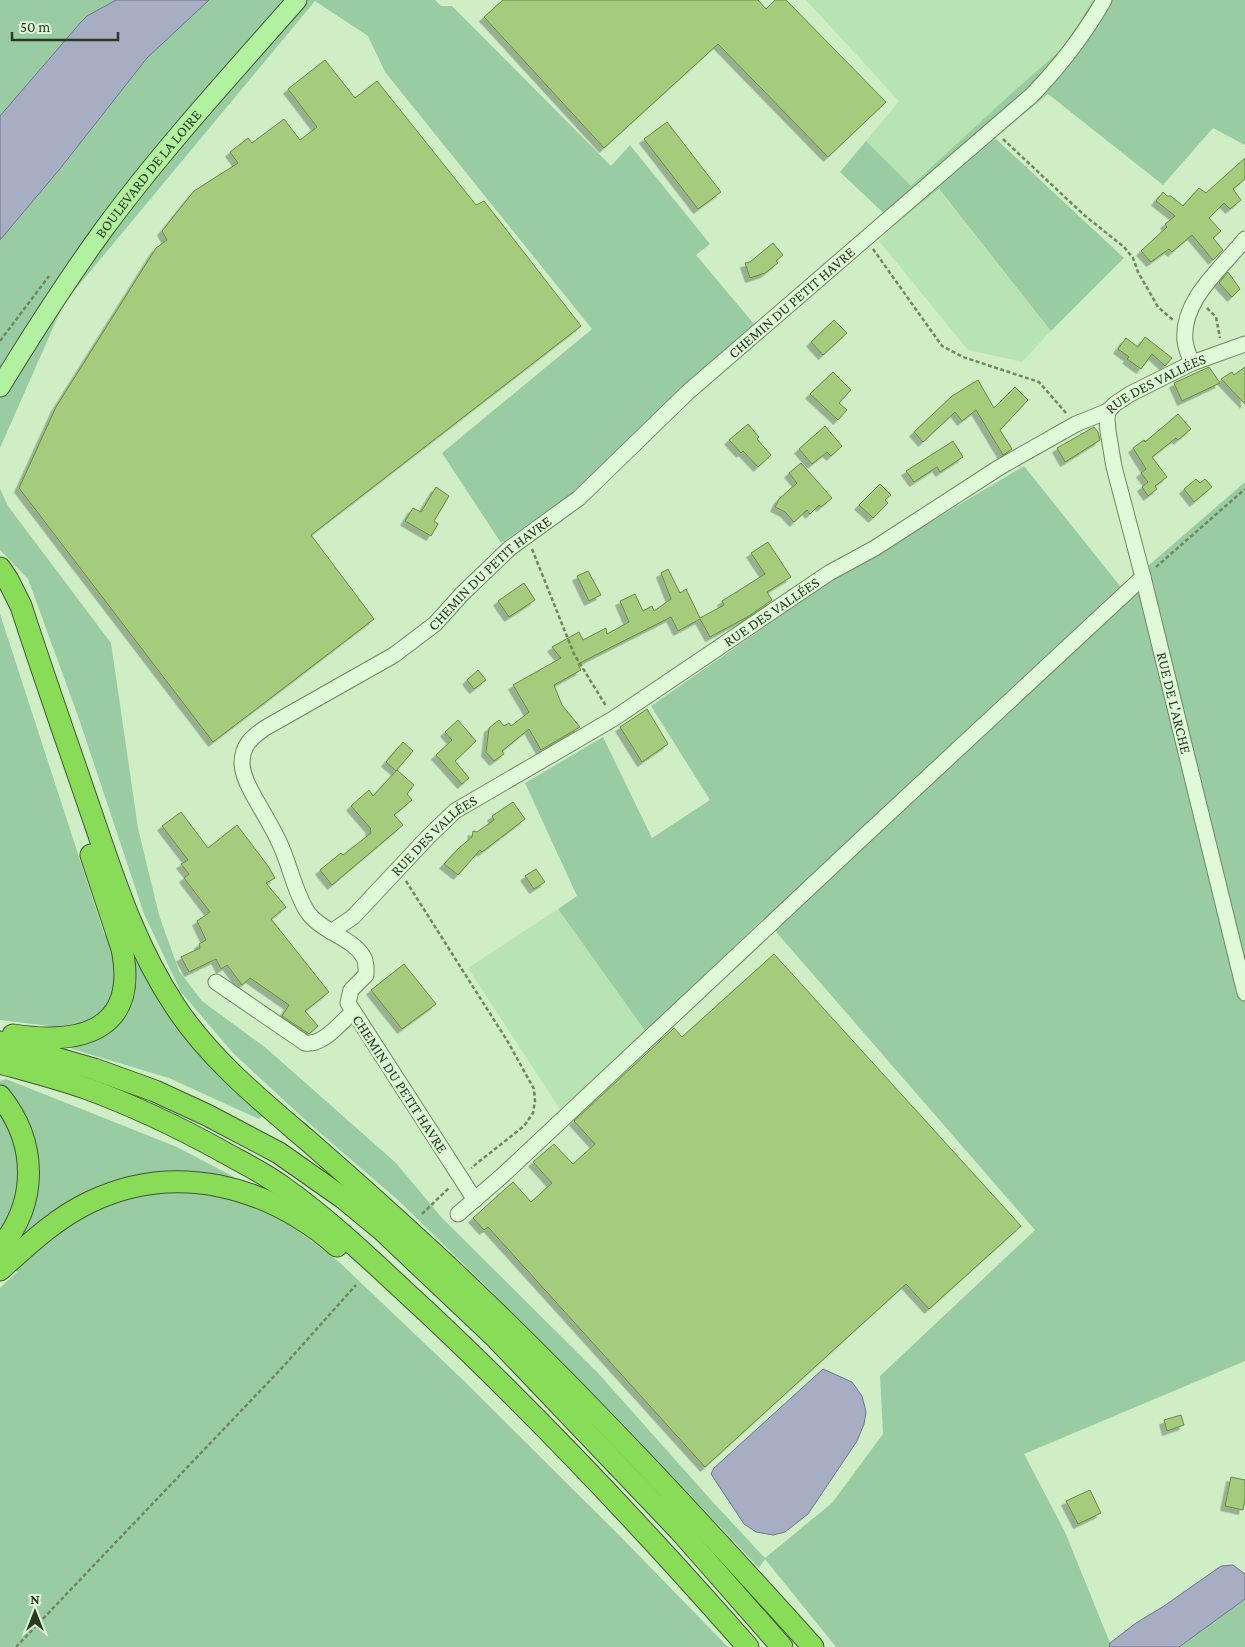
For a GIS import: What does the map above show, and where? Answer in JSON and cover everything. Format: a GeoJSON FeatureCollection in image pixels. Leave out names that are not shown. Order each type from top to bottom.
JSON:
{"type":"FeatureCollection","features":[{"type":"Feature","properties":{"kind":"highway"},"geometry":{"type":"LineString","coordinates":[[0,568],[20,606],[131,925],[146,959],[186,1022],[232,1074],[386,1209],[550,1367],[703,1525],[813,1647]]}},
{"type":"Feature","properties":{"kind":"highway"},"geometry":{"type":"LineString","coordinates":[[0,595],[86,842],[122,949],[125,964],[122,994],[116,1009],[99,1028],[86,1034],[52,1039],[32,1038],[0,1032]]}},
{"type":"Feature","properties":{"kind":"highway"},"geometry":{"type":"LineString","coordinates":[[0,1042],[94,1069],[155,1091],[207,1115],[279,1153],[343,1198],[384,1231],[503,1345],[680,1530],[782,1647]]}},
{"type":"Feature","properties":{"kind":"highway"},"geometry":{"type":"LineString","coordinates":[[0,1063],[88,1089],[147,1113],[236,1159],[282,1186],[325,1219],[358,1246],[465,1348],[592,1478],[748,1647]]}},
{"type":"Feature","properties":{"kind":"highway"},"geometry":{"type":"LineString","coordinates":[[0,1096],[11,1109],[25,1143],[28,1179],[26,1200],[19,1219],[11,1234],[0,1248]]}},
{"type":"Feature","properties":{"kind":"highway"},"geometry":{"type":"LineString","coordinates":[[0,1270],[45,1231],[89,1202],[131,1187],[179,1181],[203,1182],[251,1193],[297,1217],[334,1243],[374,1279],[398,1286]]}},
{"type":"Feature","properties":{"kind":"main road","name":"BOULEVARD DE LA LOIRE"},"geometry":{"type":"LineString","coordinates":[[0,387],[59,294],[104,228],[166,151],[296,0]]}},
{"type":"Feature","properties":{"kind":"main road","name":"BOULEVARD DE LA LOIRE"},"geometry":{"type":"LineString","coordinates":[[0,400],[16,360]]}},
{"type":"Feature","properties":{"kind":"street","name":"CHEMIN DU PETIT HAVRE"},"geometry":{"type":"LineString","coordinates":[[475,1200],[348,1003],[351,990],[366,975],[364,956],[315,922],[307,912],[282,848],[248,787],[242,762],[246,746],[252,737],[265,728],[394,655],[435,624],[462,594],[503,555],[578,498],[688,392],[1032,95],[1061,65],[1104,0]]}},
{"type":"Feature","properties":{"kind":"street"},"geometry":{"type":"LineString","coordinates":[[1192,363],[1185,342],[1188,316],[1199,295],[1245,240]]}},
{"type":"Feature","properties":{"kind":"street","name":"RUE DES VALLÉES"},"geometry":{"type":"LineString","coordinates":[[331,932],[353,917],[428,836],[455,811],[613,719],[829,573],[875,548],[1000,467],[1076,424],[1108,412],[1115,404],[1130,394],[1192,363],[1245,344]]}},
{"type":"Feature","properties":{"kind":"street","name":"RUE DE L'ARCHE"},"geometry":{"type":"LineString","coordinates":[[1108,412],[1106,419],[1114,467],[1245,993]]}},
{"type":"Feature","properties":{"kind":"street"},"geometry":{"type":"LineString","coordinates":[[458,1214],[1143,578]]}},
{"type":"Feature","properties":{"kind":"street"},"geometry":{"type":"LineString","coordinates":[[216,982],[305,1043],[312,1044],[320,1040],[353,1012]]}},
{"type":"Feature","properties":{"kind":"path"},"geometry":{"type":"LineString","coordinates":[[992,129],[1084,215],[1124,247],[1133,258],[1138,272],[1158,307],[1176,323],[1186,326]]}},
{"type":"Feature","properties":{"kind":"path"},"geometry":{"type":"LineString","coordinates":[[866,239],[942,346],[963,357],[1039,382],[1076,424]]}},
{"type":"Feature","properties":{"kind":"path"},"geometry":{"type":"LineString","coordinates":[[1195,303],[1207,308],[1216,317],[1220,331],[1221,352]]}},
{"type":"Feature","properties":{"kind":"path"},"geometry":{"type":"LineString","coordinates":[[1143,578],[1245,489]]}},
{"type":"Feature","properties":{"kind":"path"},"geometry":{"type":"LineString","coordinates":[[526,536],[574,654],[613,719]]}},
{"type":"Feature","properties":{"kind":"path"},"geometry":{"type":"LineString","coordinates":[[400,868],[444,942],[508,1042],[534,1088],[535,1101],[533,1113],[524,1126],[460,1177],[422,1214]]}},
{"type":"Feature","properties":{"kind":"path"},"geometry":{"type":"LineString","coordinates":[[16,1647],[280,1370],[356,1285]]}},
{"type":"Feature","properties":{"kind":"green space"},"geometry":{"type":"Polygon","coordinates":[[[0,0],[116,0],[87,16],[81,22],[0,116],[0,0]]]}},
{"type":"Feature","properties":{"kind":"green space"},"geometry":{"type":"Polygon","coordinates":[[[209,0],[435,0],[441,6],[452,6],[611,166],[630,145],[710,244],[696,255],[754,324],[665,404],[573,493],[501,543],[442,453],[592,329],[385,72],[368,36],[315,1],[64,303],[0,448],[0,240],[59,170],[147,58],[209,0]]]}},
{"type":"Feature","properties":{"kind":"green space"},"geometry":{"type":"Polygon","coordinates":[[[806,0],[1093,0],[1063,48],[911,187],[866,141],[899,101],[806,0]]]}},
{"type":"Feature","properties":{"kind":"green space"},"geometry":{"type":"Polygon","coordinates":[[[1093,0],[1245,0],[1245,145],[1213,128],[1163,185],[1048,94],[995,138],[1124,258],[1051,331],[939,189],[895,224],[840,172],[866,141],[911,186],[1063,48],[1093,0]]]}},
{"type":"Feature","properties":{"kind":"green space"},"geometry":{"type":"Polygon","coordinates":[[[938,189],[1051,331],[1022,362],[968,350],[879,241],[895,224],[938,189]]]}},
{"type":"Feature","properties":{"kind":"green space"},"geometry":{"type":"Polygon","coordinates":[[[1024,466],[1120,586],[1133,579],[1245,482],[1245,1361],[1024,1454],[1065,1532],[1110,1643],[1109,1647],[836,1647],[765,1559],[759,1568],[627,1428],[487,1287],[399,1201],[304,1119],[233,1053],[181,992],[144,914],[79,719],[28,579],[0,550],[0,489],[8,506],[111,643],[138,828],[159,915],[179,971],[202,1001],[266,1048],[396,1163],[442,1218],[598,1373],[765,1558],[832,1503],[883,1434],[880,1376],[1035,1230],[764,918],[646,1032],[558,909],[577,896],[525,783],[603,737],[652,838],[710,800],[651,706],[828,583],[1024,466]]]}},
{"type":"Feature","properties":{"kind":"green space"},"geometry":{"type":"Polygon","coordinates":[[[0,614],[104,934],[136,961],[168,1014],[264,1115],[259,1119],[169,1078],[72,1049],[65,1028],[0,1020],[0,614]]]}},
{"type":"Feature","properties":{"kind":"green space"},"geometry":{"type":"Polygon","coordinates":[[[558,909],[646,1032],[561,1111],[468,968],[558,909]]]}},
{"type":"Feature","properties":{"kind":"green space"},"geometry":{"type":"Polygon","coordinates":[[[6,1079],[177,1147],[234,1177],[233,1200],[259,1209],[286,1222],[338,1261],[462,1379],[618,1534],[728,1647],[0,1647],[0,1288],[17,1272],[0,1254],[0,1081],[6,1079]]]}},
{"type":"Feature","properties":{"kind":"green space"},"geometry":{"type":"Polygon","coordinates":[[[1245,1599],[1245,1647],[1179,1647],[1237,1605],[1245,1599]]]}},
{"type":"Feature","properties":{"kind":"water"},"geometry":{"type":"Polygon","coordinates":[[[116,0],[209,0],[147,58],[59,170],[0,240],[0,116],[87,16],[116,0]]]}},
{"type":"Feature","properties":{"kind":"water"},"geometry":{"type":"Polygon","coordinates":[[[823,1369],[852,1382],[862,1396],[866,1412],[864,1424],[857,1441],[808,1514],[785,1532],[773,1535],[756,1532],[744,1524],[711,1474],[714,1468],[823,1369]]]}},
{"type":"Feature","properties":{"kind":"water"},"geometry":{"type":"Polygon","coordinates":[[[1233,1565],[1245,1574],[1245,1599],[1179,1647],[1109,1647],[1110,1643],[1136,1623],[1221,1566],[1233,1565]]]}},
{"type":"Feature","properties":{"kind":"building"},"geometry":{"type":"Polygon","coordinates":[[[503,0],[758,0],[766,9],[775,0],[786,0],[886,102],[828,157],[718,44],[604,148],[484,17],[503,0]]]}},
{"type":"Feature","properties":{"kind":"building"},"geometry":{"type":"Polygon","coordinates":[[[325,60],[355,98],[377,81],[476,205],[484,201],[581,326],[311,535],[374,619],[213,742],[19,488],[56,407],[156,248],[167,240],[162,231],[194,191],[238,163],[230,152],[248,138],[252,143],[284,119],[300,140],[317,127],[288,89],[325,60]]]}},
{"type":"Feature","properties":{"kind":"building"},"geometry":{"type":"Polygon","coordinates":[[[667,122],[721,192],[698,209],[644,139],[667,122]]]}},
{"type":"Feature","properties":{"kind":"building"},"geometry":{"type":"Polygon","coordinates":[[[1245,158],[1245,179],[1233,189],[1241,200],[1230,209],[1224,203],[1209,218],[1221,231],[1213,238],[1223,250],[1213,260],[1192,235],[1172,252],[1169,249],[1151,262],[1141,251],[1167,227],[1165,224],[1175,216],[1156,201],[1163,192],[1183,206],[1199,188],[1206,193],[1245,158]]]}},
{"type":"Feature","properties":{"kind":"building"},"geometry":{"type":"Polygon","coordinates":[[[773,243],[783,255],[776,261],[778,263],[765,273],[750,278],[745,263],[750,262],[773,243]]]}},
{"type":"Feature","properties":{"kind":"building"},"geometry":{"type":"Polygon","coordinates":[[[1228,272],[1240,289],[1232,297],[1219,283],[1228,272]]]}},
{"type":"Feature","properties":{"kind":"building"},"geometry":{"type":"Polygon","coordinates":[[[834,320],[847,333],[823,355],[811,342],[834,320]]]}},
{"type":"Feature","properties":{"kind":"building"},"geometry":{"type":"Polygon","coordinates":[[[1145,337],[1172,358],[1165,366],[1152,354],[1141,369],[1127,359],[1129,357],[1118,349],[1126,338],[1138,347],[1145,337]]]}},
{"type":"Feature","properties":{"kind":"building"},"geometry":{"type":"Polygon","coordinates":[[[1209,367],[1220,383],[1182,401],[1174,383],[1209,367]]]}},
{"type":"Feature","properties":{"kind":"building"},"geometry":{"type":"Polygon","coordinates":[[[1245,367],[1245,404],[1221,379],[1232,372],[1234,375],[1245,367]]]}},
{"type":"Feature","properties":{"kind":"building"},"geometry":{"type":"Polygon","coordinates":[[[833,372],[851,390],[839,403],[847,410],[838,420],[810,394],[833,372]]]}},
{"type":"Feature","properties":{"kind":"building"},"geometry":{"type":"Polygon","coordinates":[[[978,380],[994,408],[1015,387],[1028,400],[1000,430],[1012,449],[1003,455],[976,410],[962,421],[955,412],[923,442],[914,432],[952,396],[978,380]]]}},
{"type":"Feature","properties":{"kind":"building"},"geometry":{"type":"Polygon","coordinates":[[[1178,414],[1191,429],[1152,457],[1167,477],[1155,486],[1157,489],[1148,496],[1142,487],[1148,482],[1141,473],[1146,469],[1133,448],[1144,440],[1145,442],[1178,414]]]}},
{"type":"Feature","properties":{"kind":"building"},"geometry":{"type":"Polygon","coordinates":[[[748,424],[759,437],[757,439],[771,455],[758,467],[729,440],[748,424]]]}},
{"type":"Feature","properties":{"kind":"building"},"geometry":{"type":"Polygon","coordinates":[[[825,426],[842,446],[831,456],[827,452],[812,464],[799,449],[825,426]]]}},
{"type":"Feature","properties":{"kind":"building"},"geometry":{"type":"Polygon","coordinates":[[[1094,427],[1098,432],[1100,440],[1065,462],[1057,448],[1094,427]]]}},
{"type":"Feature","properties":{"kind":"building"},"geometry":{"type":"Polygon","coordinates":[[[953,441],[963,457],[940,472],[937,467],[914,482],[906,471],[953,441]]]}},
{"type":"Feature","properties":{"kind":"building"},"geometry":{"type":"Polygon","coordinates":[[[801,463],[832,498],[821,507],[819,505],[810,514],[807,510],[794,522],[785,512],[775,507],[779,499],[797,483],[789,473],[801,463]]]}},
{"type":"Feature","properties":{"kind":"building"},"geometry":{"type":"Polygon","coordinates":[[[1196,479],[1200,483],[1205,479],[1212,487],[1194,502],[1184,489],[1196,479]]]}},
{"type":"Feature","properties":{"kind":"building"},"geometry":{"type":"Polygon","coordinates":[[[880,484],[891,495],[885,500],[888,503],[873,518],[859,505],[880,484]]]}},
{"type":"Feature","properties":{"kind":"building"},"geometry":{"type":"Polygon","coordinates":[[[436,487],[449,496],[434,521],[438,524],[431,536],[405,521],[413,508],[421,512],[436,487]]]}},
{"type":"Feature","properties":{"kind":"building"},"geometry":{"type":"Polygon","coordinates":[[[768,542],[791,577],[767,592],[772,600],[749,616],[710,637],[700,619],[678,631],[671,617],[578,664],[581,670],[554,685],[562,705],[580,727],[541,750],[529,729],[502,751],[504,754],[494,761],[486,752],[489,728],[499,720],[504,726],[509,723],[511,726],[529,712],[513,685],[561,658],[552,647],[579,632],[583,640],[606,628],[607,634],[629,622],[620,601],[635,594],[643,611],[652,606],[654,611],[671,599],[661,573],[668,569],[680,593],[686,589],[700,618],[724,605],[722,601],[765,574],[751,553],[768,542]]]}},
{"type":"Feature","properties":{"kind":"building"},"geometry":{"type":"Polygon","coordinates":[[[588,571],[601,595],[589,601],[577,576],[588,571]]]}},
{"type":"Feature","properties":{"kind":"building"},"geometry":{"type":"Polygon","coordinates":[[[524,583],[535,600],[509,617],[498,601],[524,583]]]}},
{"type":"Feature","properties":{"kind":"building"},"geometry":{"type":"Polygon","coordinates":[[[478,670],[486,680],[474,689],[467,680],[478,670]]]}},
{"type":"Feature","properties":{"kind":"building"},"geometry":{"type":"Polygon","coordinates":[[[647,709],[668,744],[642,762],[620,727],[647,709]]]}},
{"type":"Feature","properties":{"kind":"building"},"geometry":{"type":"Polygon","coordinates":[[[458,720],[476,741],[455,761],[469,778],[462,784],[436,755],[452,740],[445,732],[458,720]]]}},
{"type":"Feature","properties":{"kind":"building"},"geometry":{"type":"Polygon","coordinates":[[[403,742],[413,751],[396,771],[386,762],[403,742]]]}},
{"type":"Feature","properties":{"kind":"building"},"geometry":{"type":"Polygon","coordinates":[[[397,770],[414,785],[407,794],[412,800],[394,815],[403,825],[332,885],[320,870],[371,833],[371,829],[351,806],[369,790],[373,796],[397,770]]]}},
{"type":"Feature","properties":{"kind":"building"},"geometry":{"type":"Polygon","coordinates":[[[513,802],[525,819],[482,852],[480,850],[458,875],[444,864],[472,837],[473,831],[477,832],[494,820],[492,816],[513,802]]]}},
{"type":"Feature","properties":{"kind":"building"},"geometry":{"type":"Polygon","coordinates":[[[181,812],[208,848],[237,825],[275,878],[266,883],[286,907],[271,919],[329,992],[305,1011],[318,1026],[309,1034],[282,1016],[289,1005],[250,978],[242,985],[227,965],[221,969],[216,959],[189,972],[181,957],[200,948],[199,944],[206,940],[197,921],[210,912],[184,878],[189,874],[181,864],[188,860],[162,826],[181,812]]]}},
{"type":"Feature","properties":{"kind":"building"},"geometry":{"type":"Polygon","coordinates":[[[536,869],[545,882],[534,889],[525,876],[536,869]]]}},
{"type":"Feature","properties":{"kind":"building"},"geometry":{"type":"Polygon","coordinates":[[[774,954],[1021,1226],[929,1309],[906,1284],[705,1467],[488,1227],[484,1230],[473,1218],[513,1182],[531,1202],[552,1183],[533,1162],[554,1144],[573,1164],[595,1144],[574,1121],[674,1028],[682,1037],[774,954]]]}},
{"type":"Feature","properties":{"kind":"building"},"geometry":{"type":"Polygon","coordinates":[[[404,964],[436,1004],[402,1029],[371,990],[404,964]]]}},
{"type":"Feature","properties":{"kind":"building"},"geometry":{"type":"Polygon","coordinates":[[[1181,1415],[1184,1425],[1167,1431],[1164,1420],[1181,1415]]]}},
{"type":"Feature","properties":{"kind":"building"},"geometry":{"type":"Polygon","coordinates":[[[1231,1477],[1245,1480],[1243,1510],[1225,1506],[1231,1477]]]}},
{"type":"Feature","properties":{"kind":"building"},"geometry":{"type":"Polygon","coordinates":[[[1090,1490],[1101,1513],[1078,1524],[1066,1501],[1090,1490]]]}}]}
